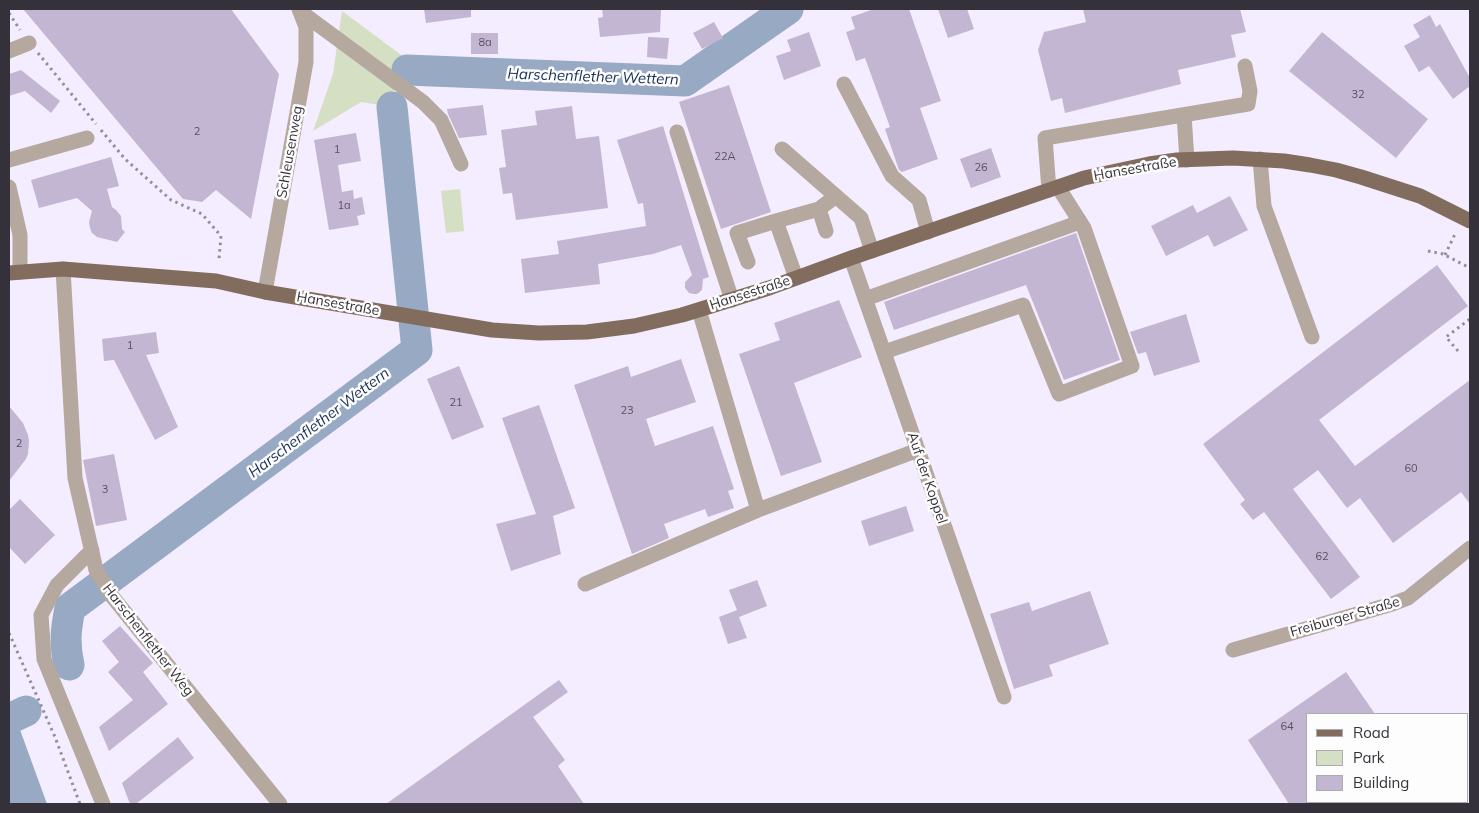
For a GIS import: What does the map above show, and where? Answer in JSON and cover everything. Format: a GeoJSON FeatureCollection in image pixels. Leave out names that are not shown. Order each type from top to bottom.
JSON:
{"type":"FeatureCollection","features":[{"type":"Feature","properties":{"kind":"main road","name":"Hansestraße"},"geometry":{"type":"LineString","coordinates":[[14,272],[63,269],[216,281],[265,292],[492,330],[539,333],[587,332],[634,326],[699,310],[1084,178],[1149,164],[1233,158],[1310,165],[1361,177],[1420,196],[1470,222]]}},
{"type":"Feature","properties":{"kind":"street"},"geometry":{"type":"LineString","coordinates":[[305,10],[423,102],[442,120],[460,164]]}},
{"type":"Feature","properties":{"kind":"street","name":"Schleusenweg"},"geometry":{"type":"LineString","coordinates":[[265,292],[306,62],[305,10]]}},
{"type":"Feature","properties":{"kind":"street"},"geometry":{"type":"LineString","coordinates":[[9,51],[29,43]]}},
{"type":"Feature","properties":{"kind":"street"},"geometry":{"type":"LineString","coordinates":[[884,352],[1023,305],[1059,394],[1132,366],[1084,228],[1053,189],[1044,138],[1248,104],[1250,91],[1246,66]]}},
{"type":"Feature","properties":{"kind":"street"},"geometry":{"type":"LineString","coordinates":[[844,84],[892,176],[920,200],[928,232]]}},
{"type":"Feature","properties":{"kind":"street"},"geometry":{"type":"LineString","coordinates":[[1184,114],[1187,160]]}},
{"type":"Feature","properties":{"kind":"street"},"geometry":{"type":"LineString","coordinates":[[677,132],[732,300]]}},
{"type":"Feature","properties":{"kind":"street"},"geometry":{"type":"LineString","coordinates":[[9,160],[87,138]]}},
{"type":"Feature","properties":{"kind":"street"},"geometry":{"type":"LineString","coordinates":[[782,149],[861,218],[872,251]]}},
{"type":"Feature","properties":{"kind":"street"},"geometry":{"type":"LineString","coordinates":[[1260,159],[1264,206],[1312,337]]}},
{"type":"Feature","properties":{"kind":"street"},"geometry":{"type":"LineString","coordinates":[[9,187],[20,234],[14,272]]}},
{"type":"Feature","properties":{"kind":"street"},"geometry":{"type":"LineString","coordinates":[[748,262],[738,233],[819,209],[836,196]]}},
{"type":"Feature","properties":{"kind":"street"},"geometry":{"type":"LineString","coordinates":[[819,209],[826,231]]}},
{"type":"Feature","properties":{"kind":"street"},"geometry":{"type":"LineString","coordinates":[[776,221],[796,278]]}},
{"type":"Feature","properties":{"kind":"street"},"geometry":{"type":"LineString","coordinates":[[865,299],[1080,222]]}},
{"type":"Feature","properties":{"kind":"street","name":"Auf der Koppel"},"geometry":{"type":"LineString","coordinates":[[851,258],[1004,697]]}},
{"type":"Feature","properties":{"kind":"street","name":"Harschenflether Weg"},"geometry":{"type":"LineString","coordinates":[[63,269],[75,478],[96,570],[110,595],[280,804]]}},
{"type":"Feature","properties":{"kind":"street"},"geometry":{"type":"LineString","coordinates":[[699,310],[758,510]]}},
{"type":"Feature","properties":{"kind":"street"},"geometry":{"type":"LineString","coordinates":[[585,584],[758,510],[918,450]]}},
{"type":"Feature","properties":{"kind":"street","name":"Freiburger Straße"},"geometry":{"type":"LineString","coordinates":[[1233,650],[1408,598],[1470,548]]}},
{"type":"Feature","properties":{"kind":"street"},"geometry":{"type":"LineString","coordinates":[[92,550],[57,585],[40,615],[44,659],[102,804]]}},
{"type":"Feature","properties":{"kind":"path"},"geometry":{"type":"LineString","coordinates":[[9,13],[29,43],[125,160],[171,200],[202,214],[221,236],[219,259]]}},
{"type":"Feature","properties":{"kind":"path"},"geometry":{"type":"LineString","coordinates":[[1445,255],[1455,234]]}},
{"type":"Feature","properties":{"kind":"path"},"geometry":{"type":"LineString","coordinates":[[1428,251],[1445,255],[1470,268]]}},
{"type":"Feature","properties":{"kind":"path"},"geometry":{"type":"LineString","coordinates":[[1458,351],[1446,337],[1470,319]]}},
{"type":"Feature","properties":{"kind":"path"},"geometry":{"type":"LineString","coordinates":[[9,633],[55,737],[80,804]]}},
{"type":"Feature","properties":{"kind":"green space"},"geometry":{"type":"Polygon","coordinates":[[[342,11],[416,66],[405,65],[387,106],[361,102],[313,131],[333,74],[342,11]]]}},
{"type":"Feature","properties":{"kind":"green space"},"geometry":{"type":"Polygon","coordinates":[[[460,189],[464,231],[446,233],[441,191],[460,189]]]}},
{"type":"Feature","properties":{"kind":"water"},"geometry":{"type":"Polygon","coordinates":[[[9,706],[19,727],[47,804],[9,804],[9,706]]]}},
{"type":"Feature","properties":{"kind":"building"},"geometry":{"type":"Polygon","coordinates":[[[23,9],[231,9],[279,74],[251,219],[216,190],[202,202],[183,199],[23,9]]]}},
{"type":"Feature","properties":{"kind":"building"},"geometry":{"type":"Polygon","coordinates":[[[424,9],[471,9],[471,17],[426,23],[424,9]]]}},
{"type":"Feature","properties":{"kind":"building"},"geometry":{"type":"Polygon","coordinates":[[[602,9],[661,9],[660,32],[600,37],[598,18],[603,17],[602,9]]]}},
{"type":"Feature","properties":{"kind":"building"},"geometry":{"type":"Polygon","coordinates":[[[874,9],[909,9],[941,101],[920,108],[938,159],[902,172],[899,170],[885,129],[890,127],[865,58],[856,61],[846,32],[855,29],[851,17],[874,9]]]}},
{"type":"Feature","properties":{"kind":"building"},"geometry":{"type":"Polygon","coordinates":[[[938,9],[967,9],[974,29],[948,38],[938,9]]]}},
{"type":"Feature","properties":{"kind":"building"},"geometry":{"type":"Polygon","coordinates":[[[1083,9],[1240,9],[1246,32],[1231,35],[1236,57],[1178,70],[1181,84],[1065,113],[1062,98],[1051,101],[1038,50],[1044,32],[1086,22],[1083,9]]]}},
{"type":"Feature","properties":{"kind":"building"},"geometry":{"type":"Polygon","coordinates":[[[1430,15],[1436,27],[1440,24],[1470,78],[1470,86],[1453,99],[1429,66],[1419,72],[1404,46],[1420,37],[1413,25],[1430,15]]]}},
{"type":"Feature","properties":{"kind":"building"},"geometry":{"type":"Polygon","coordinates":[[[714,22],[723,38],[702,49],[693,33],[714,22]]]}},
{"type":"Feature","properties":{"kind":"building"},"geometry":{"type":"Polygon","coordinates":[[[809,32],[821,66],[784,80],[776,56],[791,51],[787,40],[809,32]]]}},
{"type":"Feature","properties":{"kind":"building"},"geometry":{"type":"Polygon","coordinates":[[[1322,32],[1428,119],[1396,158],[1289,71],[1322,32]]]}},
{"type":"Feature","properties":{"kind":"building"},"geometry":{"type":"Polygon","coordinates":[[[471,33],[498,33],[498,54],[471,54],[471,33]]]}},
{"type":"Feature","properties":{"kind":"building"},"geometry":{"type":"Polygon","coordinates":[[[648,37],[669,38],[667,59],[647,57],[648,37]]]}},
{"type":"Feature","properties":{"kind":"building"},"geometry":{"type":"Polygon","coordinates":[[[21,70],[60,101],[51,113],[25,91],[9,96],[9,74],[21,70]]]}},
{"type":"Feature","properties":{"kind":"building"},"geometry":{"type":"Polygon","coordinates":[[[729,85],[771,212],[721,229],[679,102],[729,85]]]}},
{"type":"Feature","properties":{"kind":"building"},"geometry":{"type":"Polygon","coordinates":[[[483,105],[487,135],[459,138],[447,109],[483,105]]]}},
{"type":"Feature","properties":{"kind":"building"},"geometry":{"type":"Polygon","coordinates":[[[572,106],[576,139],[599,136],[608,208],[516,220],[512,193],[503,194],[499,168],[506,167],[501,130],[537,125],[535,111],[572,106]]]}},
{"type":"Feature","properties":{"kind":"building"},"geometry":{"type":"Polygon","coordinates":[[[663,126],[709,277],[703,279],[702,290],[694,294],[689,293],[685,288],[685,282],[692,275],[681,245],[653,254],[598,264],[600,284],[525,293],[521,259],[559,254],[557,241],[646,226],[643,203],[638,204],[617,140],[663,126]]]}},
{"type":"Feature","properties":{"kind":"building"},"geometry":{"type":"Polygon","coordinates":[[[356,133],[361,161],[338,165],[342,192],[353,190],[354,199],[362,197],[365,214],[357,216],[359,225],[329,230],[314,140],[356,133]]]}},
{"type":"Feature","properties":{"kind":"building"},"geometry":{"type":"Polygon","coordinates":[[[991,148],[1001,177],[971,188],[960,159],[991,148]]]}},
{"type":"Feature","properties":{"kind":"building"},"geometry":{"type":"Polygon","coordinates":[[[111,157],[119,186],[107,189],[112,207],[121,216],[122,229],[125,232],[117,242],[97,237],[92,233],[89,222],[92,211],[77,198],[39,208],[31,180],[111,157]]]}},
{"type":"Feature","properties":{"kind":"building"},"geometry":{"type":"Polygon","coordinates":[[[1230,196],[1248,230],[1214,247],[1208,235],[1166,256],[1151,226],[1193,205],[1197,213],[1230,196]]]}},
{"type":"Feature","properties":{"kind":"building"},"geometry":{"type":"Polygon","coordinates":[[[1076,233],[1120,360],[1064,380],[1026,285],[894,330],[884,302],[1076,233]]]}},
{"type":"Feature","properties":{"kind":"building"},"geometry":{"type":"Polygon","coordinates":[[[1437,265],[1468,306],[1319,420],[1355,466],[1470,380],[1470,504],[1461,492],[1393,543],[1360,498],[1347,508],[1318,470],[1293,489],[1360,577],[1331,599],[1264,512],[1253,520],[1240,504],[1245,500],[1203,444],[1437,265]]]}},
{"type":"Feature","properties":{"kind":"building"},"geometry":{"type":"Polygon","coordinates":[[[839,300],[862,357],[794,383],[822,462],[781,476],[739,354],[780,340],[774,323],[839,300]]]}},
{"type":"Feature","properties":{"kind":"building"},"geometry":{"type":"Polygon","coordinates":[[[1186,314],[1200,362],[1154,376],[1146,352],[1138,354],[1130,332],[1186,314]]]}},
{"type":"Feature","properties":{"kind":"building"},"geometry":{"type":"Polygon","coordinates":[[[156,332],[159,353],[146,355],[178,427],[155,440],[114,360],[104,361],[102,339],[156,332]]]}},
{"type":"Feature","properties":{"kind":"building"},"geometry":{"type":"Polygon","coordinates":[[[681,359],[696,402],[646,419],[655,446],[713,426],[734,489],[728,491],[734,508],[708,517],[705,509],[664,524],[669,538],[632,554],[574,385],[628,366],[631,377],[681,359]]]}},
{"type":"Feature","properties":{"kind":"building"},"geometry":{"type":"Polygon","coordinates":[[[459,366],[484,427],[452,440],[427,379],[459,366]]]}},
{"type":"Feature","properties":{"kind":"building"},"geometry":{"type":"Polygon","coordinates":[[[539,405],[575,508],[553,516],[561,554],[511,571],[496,524],[536,514],[502,418],[539,405]]]}},
{"type":"Feature","properties":{"kind":"building"},"geometry":{"type":"Polygon","coordinates":[[[9,406],[23,423],[29,441],[26,459],[9,481],[9,406]]]}},
{"type":"Feature","properties":{"kind":"building"},"geometry":{"type":"Polygon","coordinates":[[[114,454],[127,520],[96,526],[83,460],[114,454]]]}},
{"type":"Feature","properties":{"kind":"building"},"geometry":{"type":"Polygon","coordinates":[[[20,499],[55,535],[25,564],[9,547],[9,510],[20,499]]]}},
{"type":"Feature","properties":{"kind":"building"},"geometry":{"type":"Polygon","coordinates":[[[906,506],[914,531],[869,546],[861,521],[906,506]]]}},
{"type":"Feature","properties":{"kind":"building"},"geometry":{"type":"Polygon","coordinates":[[[757,580],[767,606],[739,617],[747,638],[728,644],[719,617],[737,610],[729,590],[757,580]]]}},
{"type":"Feature","properties":{"kind":"building"},"geometry":{"type":"Polygon","coordinates":[[[1090,591],[1109,644],[1049,665],[1053,676],[1014,689],[990,614],[1029,602],[1032,611],[1090,591]]]}},
{"type":"Feature","properties":{"kind":"building"},"geometry":{"type":"Polygon","coordinates":[[[120,626],[153,663],[143,672],[168,704],[109,751],[99,727],[133,700],[108,672],[119,662],[102,641],[120,626]]]}},
{"type":"Feature","properties":{"kind":"building"},"geometry":{"type":"Polygon","coordinates":[[[1346,672],[1374,713],[1306,713],[1306,803],[1308,804],[1289,804],[1248,740],[1346,672]]]}},
{"type":"Feature","properties":{"kind":"building"},"geometry":{"type":"Polygon","coordinates":[[[559,680],[568,692],[533,717],[565,760],[558,766],[584,804],[386,804],[559,680]]]}},
{"type":"Feature","properties":{"kind":"building"},"geometry":{"type":"Polygon","coordinates":[[[178,737],[194,758],[136,804],[130,804],[122,783],[178,737]]]}},
{"type":"Feature","properties":{"kind":"waterway","name":"Harschenflether Wettern"},"geometry":{"type":"LineString","coordinates":[[407,70],[685,81],[788,9]]}},
{"type":"Feature","properties":{"kind":"waterway","name":"Harschenflether Wettern"},"geometry":{"type":"LineString","coordinates":[[69,665],[66,636],[70,608],[417,350],[392,107]]}},
{"type":"Feature","properties":{"kind":"waterway","name":"Harschenflether Wettern"},"geometry":{"type":"LineString","coordinates":[[9,719],[26,711]]}}]}
